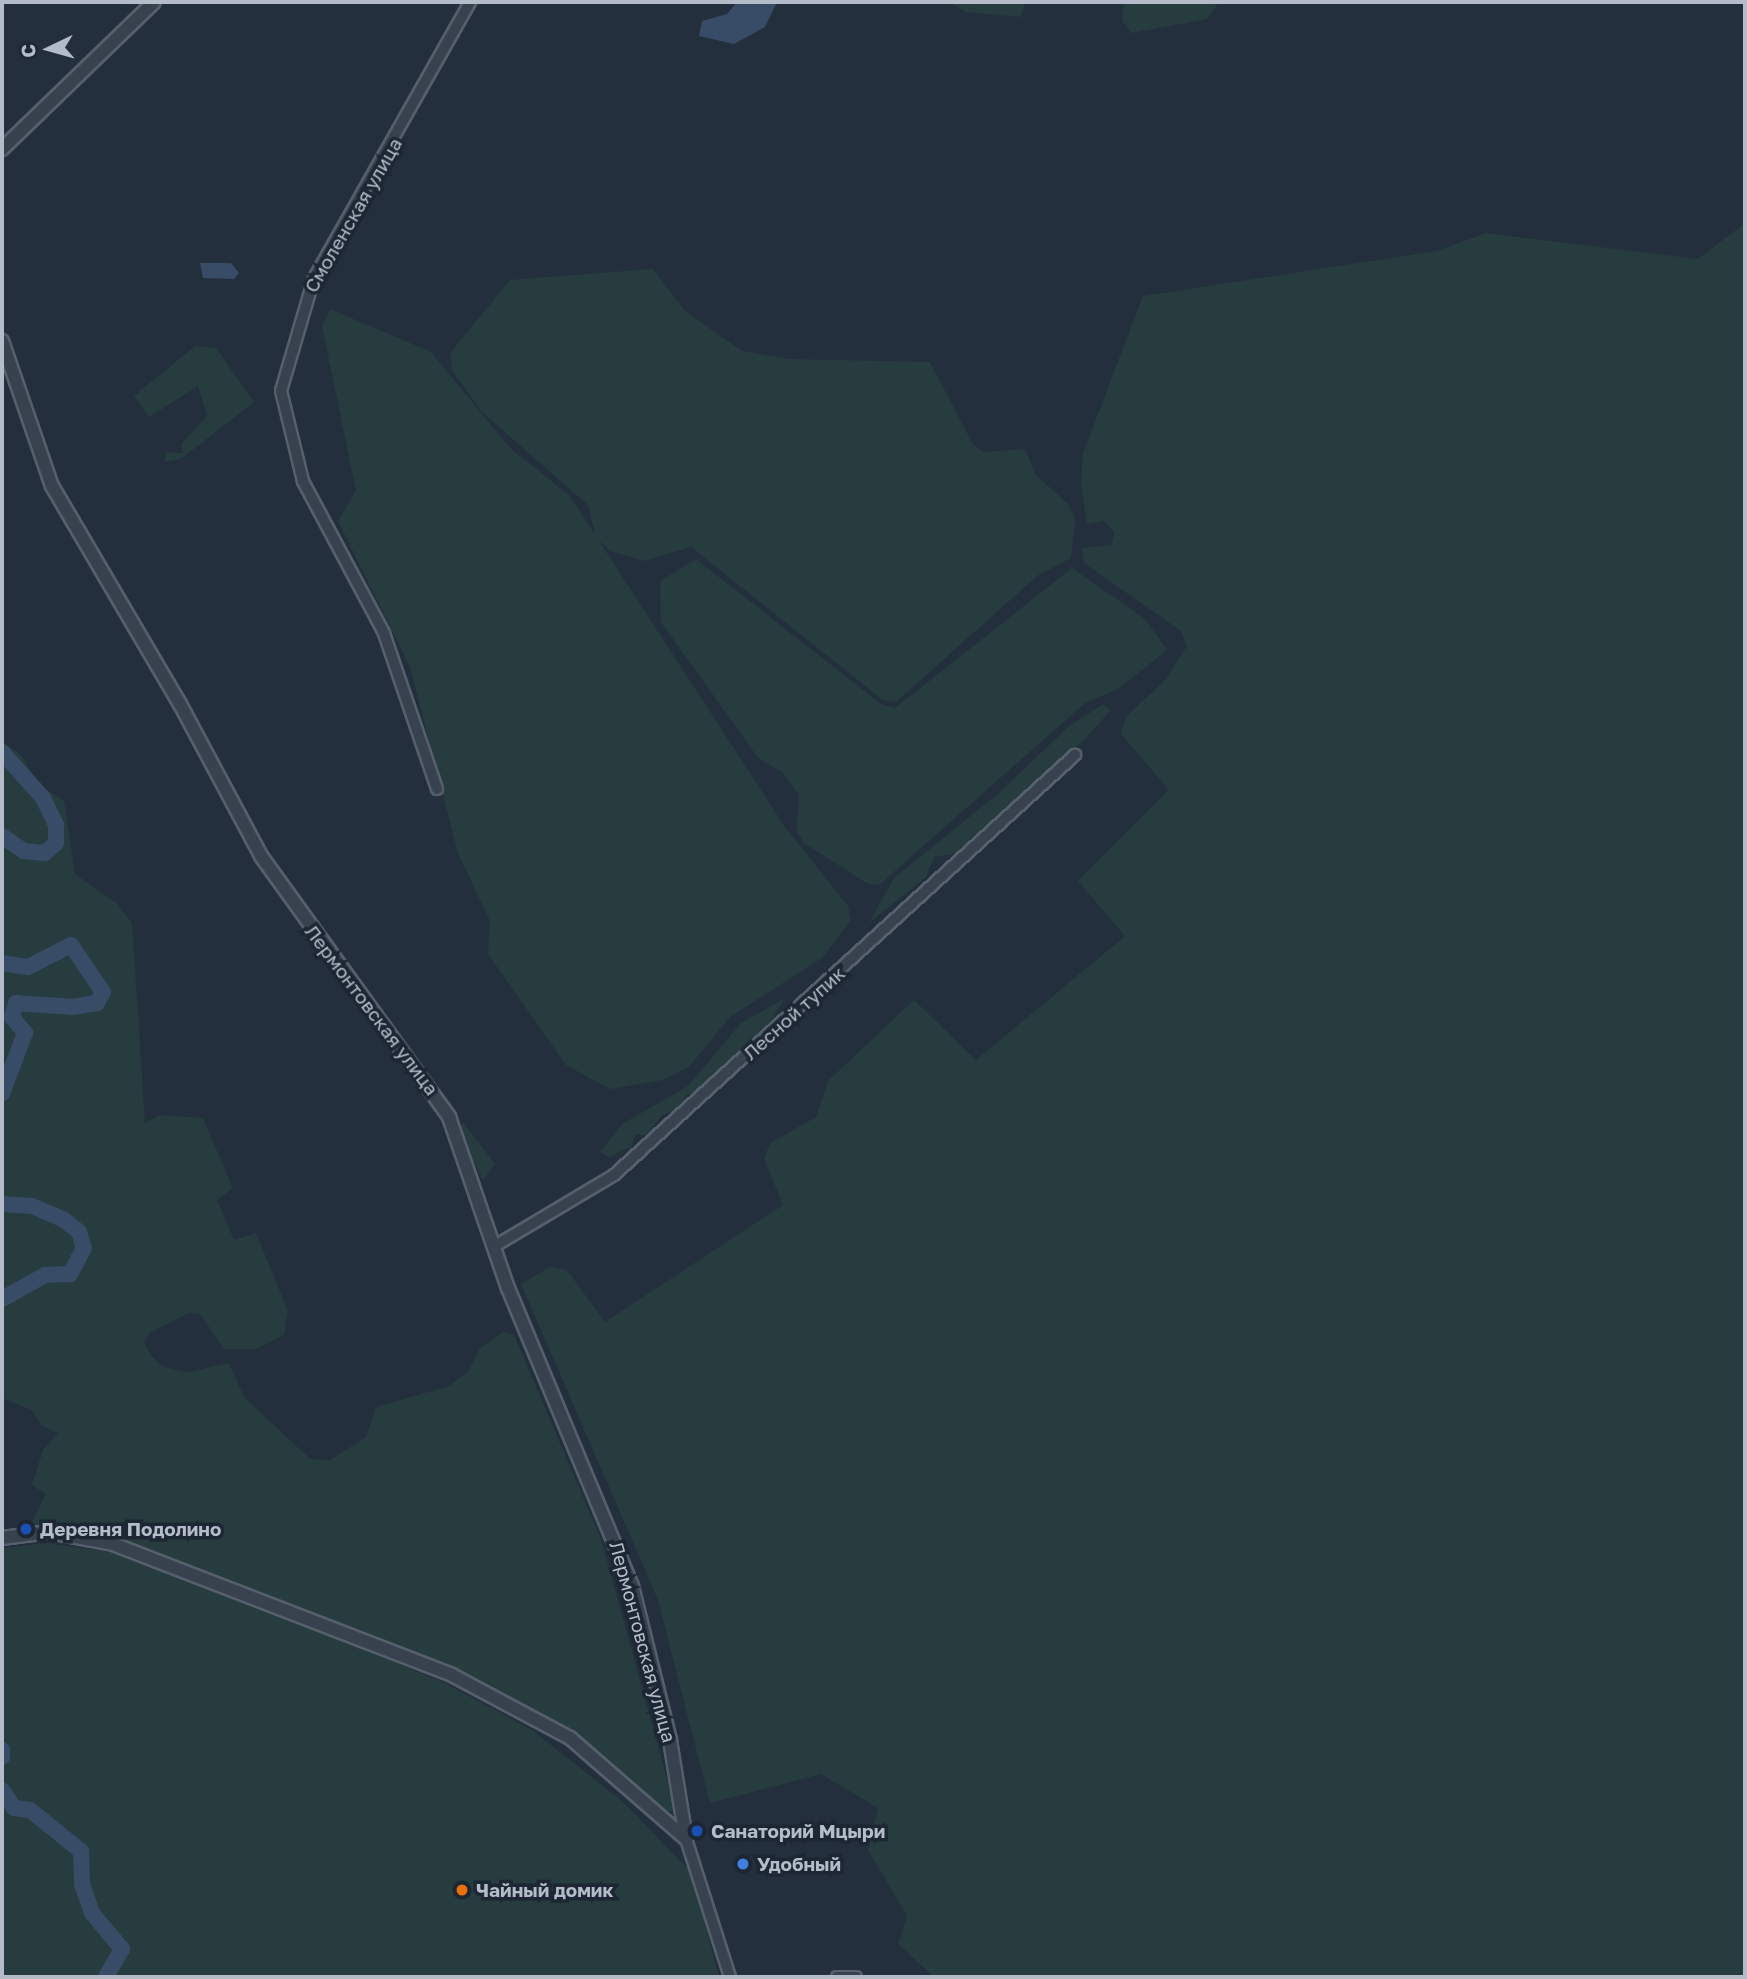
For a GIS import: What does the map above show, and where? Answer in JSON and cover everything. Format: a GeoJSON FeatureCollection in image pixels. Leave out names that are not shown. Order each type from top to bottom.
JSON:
{"type":"FeatureCollection","features":[{"type":"Feature","properties":{"kind":"street"},"geometry":{"type":"LineString","coordinates":[[2,149],[154,2]]}},
{"type":"Feature","properties":{"kind":"street","name":"Смоленская улица"},"geometry":{"type":"LineString","coordinates":[[437,789],[384,633],[303,481],[281,391],[314,278],[470,2]]}},
{"type":"Feature","properties":{"kind":"street","name":"Лермонтовская улица"},"geometry":{"type":"LineString","coordinates":[[2,341],[52,485],[274,878],[407,1051],[449,1117],[495,1246],[632,1586],[670,1740],[686,1839]]}},
{"type":"Feature","properties":{"kind":"street","name":"Лесной тупик"},"geometry":{"type":"LineString","coordinates":[[495,1246],[614,1175],[1075,755]]}},
{"type":"Feature","properties":{"kind":"street"},"geometry":{"type":"LineString","coordinates":[[2,1538],[49,1532],[113,1545],[452,1675],[570,1738],[686,1839],[730,1977]]}},
{"type":"Feature","properties":{"kind":"street"},"geometry":{"type":"LineString","coordinates":[[837,1977],[856,1977]]}},
{"type":"Feature","properties":{"kind":"green space"},"geometry":{"type":"Polygon","coordinates":[[[949,2],[1026,2],[1020,17],[966,12],[949,2]]]}},
{"type":"Feature","properties":{"kind":"green space"},"geometry":{"type":"Polygon","coordinates":[[[1124,2],[1219,2],[1207,19],[1132,33],[1122,21],[1124,2]]]}},
{"type":"Feature","properties":{"kind":"green space"},"geometry":{"type":"Polygon","coordinates":[[[1745,223],[1745,1977],[932,1975],[898,1944],[907,1916],[868,1850],[878,1808],[821,1774],[710,1803],[658,1600],[521,1284],[550,1267],[567,1270],[605,1322],[783,1205],[764,1159],[770,1143],[816,1117],[828,1081],[914,1000],[976,1060],[1125,936],[1078,881],[1169,790],[1121,734],[1126,717],[1165,680],[1187,646],[1181,631],[1084,563],[1082,548],[1112,545],[1114,532],[1104,521],[1087,524],[1081,485],[1083,453],[1143,296],[1437,251],[1486,233],[1698,259],[1745,223]]]}},
{"type":"Feature","properties":{"kind":"green space"},"geometry":{"type":"Polygon","coordinates":[[[653,269],[685,311],[742,351],[789,359],[930,362],[973,444],[983,452],[1025,449],[1036,475],[1068,504],[1075,518],[1071,558],[1037,576],[896,702],[883,700],[691,547],[644,561],[610,551],[596,538],[588,505],[481,411],[452,370],[450,353],[510,280],[653,269]]]}},
{"type":"Feature","properties":{"kind":"green space"},"geometry":{"type":"Polygon","coordinates":[[[330,309],[431,352],[510,448],[570,496],[785,827],[848,906],[851,920],[822,958],[730,1017],[689,1067],[663,1080],[610,1089],[566,1065],[488,954],[490,921],[458,853],[410,667],[338,521],[356,491],[322,326],[330,309]]]}},
{"type":"Feature","properties":{"kind":"green space"},"geometry":{"type":"Polygon","coordinates":[[[195,346],[216,348],[254,402],[181,459],[165,462],[166,452],[182,453],[182,443],[207,416],[198,386],[149,417],[134,396],[195,346]]]}},
{"type":"Feature","properties":{"kind":"green space"},"geometry":{"type":"Polygon","coordinates":[[[696,559],[881,704],[895,708],[1072,568],[1145,619],[1167,650],[1118,689],[1085,703],[879,885],[868,884],[804,843],[797,832],[799,795],[782,772],[758,758],[661,622],[660,581],[696,559]]]}},
{"type":"Feature","properties":{"kind":"green space"},"geometry":{"type":"Polygon","coordinates":[[[1103,704],[1111,710],[1086,738],[954,854],[934,857],[926,877],[869,923],[894,878],[999,793],[1068,727],[1103,704]]]}},
{"type":"Feature","properties":{"kind":"green space"},"geometry":{"type":"Polygon","coordinates":[[[2,741],[22,756],[38,784],[64,801],[75,874],[116,903],[132,923],[145,1123],[160,1115],[203,1118],[233,1188],[217,1200],[234,1240],[256,1233],[288,1311],[284,1335],[256,1349],[224,1349],[200,1314],[189,1313],[150,1333],[144,1342],[151,1355],[163,1367],[188,1372],[229,1363],[244,1397],[310,1459],[330,1460],[366,1437],[376,1407],[449,1386],[468,1372],[479,1349],[503,1332],[514,1335],[601,1539],[676,1811],[665,1812],[541,1715],[449,1666],[113,1538],[31,1524],[46,1494],[32,1485],[43,1450],[58,1433],[42,1426],[31,1410],[2,1398],[2,741]]]}},
{"type":"Feature","properties":{"kind":"green space"},"geometry":{"type":"Polygon","coordinates":[[[784,999],[764,1034],[751,1037],[745,1051],[731,1058],[702,1090],[686,1095],[678,1110],[663,1114],[646,1135],[636,1134],[631,1147],[609,1157],[600,1152],[622,1124],[688,1086],[741,1023],[784,999]]]}},
{"type":"Feature","properties":{"kind":"green space"},"geometry":{"type":"Polygon","coordinates":[[[463,1122],[495,1164],[483,1180],[459,1132],[463,1122]]]}},
{"type":"Feature","properties":{"kind":"green space"},"geometry":{"type":"Polygon","coordinates":[[[47,1543],[109,1552],[319,1631],[445,1683],[532,1730],[622,1801],[692,1873],[719,1977],[2,1977],[2,1548],[47,1543]]]}},
{"type":"Feature","properties":{"kind":"water"},"geometry":{"type":"Polygon","coordinates":[[[737,2],[777,2],[765,27],[734,44],[699,36],[702,21],[727,14],[737,2]]]}},
{"type":"Feature","properties":{"kind":"water"},"geometry":{"type":"Polygon","coordinates":[[[200,263],[231,263],[239,273],[234,279],[203,278],[200,263]]]}},
{"type":"Feature","properties":{"kind":"waterway"},"geometry":{"type":"LineString","coordinates":[[2,752],[43,798],[56,825],[56,843],[45,853],[24,851],[2,836]]}},
{"type":"Feature","properties":{"kind":"waterway"},"geometry":{"type":"LineString","coordinates":[[2,963],[28,967],[71,945],[103,992],[97,1003],[73,1007],[16,1003],[12,1017],[25,1033],[2,1094]]}},
{"type":"Feature","properties":{"kind":"waterway"},"geometry":{"type":"LineString","coordinates":[[2,1204],[32,1206],[63,1219],[79,1232],[84,1248],[70,1274],[45,1275],[2,1299]]}},
{"type":"Feature","properties":{"kind":"waterway"},"geometry":{"type":"LineString","coordinates":[[2,1750],[2,1757]]}},
{"type":"Feature","properties":{"kind":"waterway"},"geometry":{"type":"LineString","coordinates":[[2,1790],[14,1808],[30,1810],[81,1851],[82,1884],[92,1913],[122,1949],[106,1977]]}},
{"type":"Feature","properties":{"kind":"place","name":"Деревня Подолино"},"geometry":{"type":"Point","coordinates":[26,1529]}},
{"type":"Feature","properties":{"kind":"place","name":"Санаторий Мцыри"},"geometry":{"type":"Point","coordinates":[697,1831]}},
{"type":"Feature","properties":{"kind":"place","name":"Удобный"},"geometry":{"type":"Point","coordinates":[743,1864]}},
{"type":"Feature","properties":{"kind":"place","name":"Чайный домик"},"geometry":{"type":"Point","coordinates":[462,1890]}}]}
